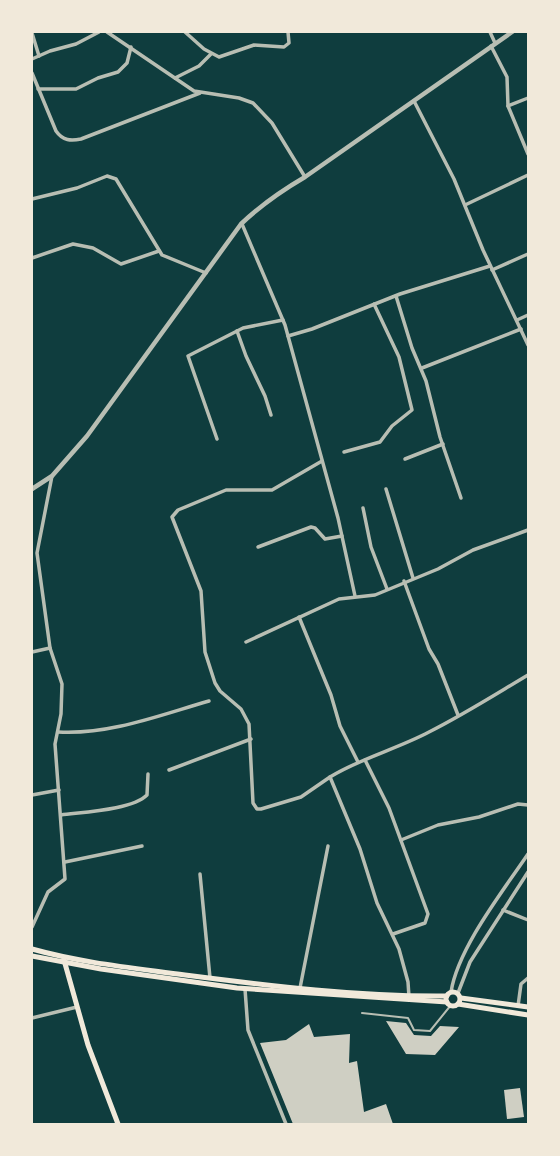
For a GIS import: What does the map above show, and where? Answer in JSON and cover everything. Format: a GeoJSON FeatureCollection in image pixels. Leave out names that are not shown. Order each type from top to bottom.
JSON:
{"type":"FeatureCollection","features":[{"type":"Feature","properties":{"kind":"main road"},"geometry":{"type":"LineString","coordinates":[[32,949],[64,960],[245,989],[453,999],[528,1007]]}},
{"type":"Feature","properties":{"kind":"main road"},"geometry":{"type":"LineString","coordinates":[[32,956],[210,978],[409,998]]}},
{"type":"Feature","properties":{"kind":"main road"},"geometry":{"type":"LineString","coordinates":[[64,960],[77,1007],[118,1125]]}},
{"type":"Feature","properties":{"kind":"main road"},"geometry":{"type":"LineString","coordinates":[[453,999],[528,1015]]}},
{"type":"Feature","properties":{"kind":"street"},"geometry":{"type":"LineString","coordinates":[[32,59],[76,44],[99,32]]}},
{"type":"Feature","properties":{"kind":"street"},"geometry":{"type":"LineString","coordinates":[[107,32],[174,78],[201,93],[239,98],[253,103],[272,123],[305,177]]}},
{"type":"Feature","properties":{"kind":"street"},"geometry":{"type":"LineString","coordinates":[[185,32],[211,54],[223,57],[254,45],[284,47],[289,43],[288,32]]}},
{"type":"Feature","properties":{"kind":"street"},"geometry":{"type":"LineString","coordinates":[[490,32],[507,77],[508,106],[528,154]]}},
{"type":"Feature","properties":{"kind":"street"},"geometry":{"type":"LineString","coordinates":[[32,489],[52,476],[87,436],[242,224],[273,196],[305,177],[512,32]]}},
{"type":"Feature","properties":{"kind":"street"},"geometry":{"type":"LineString","coordinates":[[32,33],[39,55]]}},
{"type":"Feature","properties":{"kind":"street"},"geometry":{"type":"LineString","coordinates":[[38,89],[76,89],[97,78],[118,72],[127,63],[131,47]]}},
{"type":"Feature","properties":{"kind":"street"},"geometry":{"type":"LineString","coordinates":[[174,78],[199,66],[211,54]]}},
{"type":"Feature","properties":{"kind":"street"},"geometry":{"type":"LineString","coordinates":[[32,73],[59,135],[74,141],[201,93]]}},
{"type":"Feature","properties":{"kind":"street"},"geometry":{"type":"LineString","coordinates":[[508,106],[528,98]]}},
{"type":"Feature","properties":{"kind":"street"},"geometry":{"type":"LineString","coordinates":[[413,99],[449,167],[491,268],[528,345]]}},
{"type":"Feature","properties":{"kind":"street"},"geometry":{"type":"LineString","coordinates":[[465,205],[528,175]]}},
{"type":"Feature","properties":{"kind":"street"},"geometry":{"type":"LineString","coordinates":[[32,199],[112,176],[159,251],[167,258],[206,273]]}},
{"type":"Feature","properties":{"kind":"street"},"geometry":{"type":"LineString","coordinates":[[242,224],[288,335],[342,536],[355,596]]}},
{"type":"Feature","properties":{"kind":"street"},"geometry":{"type":"LineString","coordinates":[[32,258],[73,244],[93,248],[121,264],[159,251]]}},
{"type":"Feature","properties":{"kind":"street"},"geometry":{"type":"LineString","coordinates":[[288,335],[312,329],[396,296],[491,268],[528,254]]}},
{"type":"Feature","properties":{"kind":"street"},"geometry":{"type":"LineString","coordinates":[[396,296],[412,348],[422,369],[461,498]]}},
{"type":"Feature","properties":{"kind":"street"},"geometry":{"type":"LineString","coordinates":[[344,452],[380,442],[392,426],[412,410],[399,357],[374,304]]}},
{"type":"Feature","properties":{"kind":"street"},"geometry":{"type":"LineString","coordinates":[[517,320],[528,314]]}},
{"type":"Feature","properties":{"kind":"street"},"geometry":{"type":"LineString","coordinates":[[217,439],[188,356],[237,331],[283,320]]}},
{"type":"Feature","properties":{"kind":"street"},"geometry":{"type":"LineString","coordinates":[[422,369],[521,329]]}},
{"type":"Feature","properties":{"kind":"street"},"geometry":{"type":"LineString","coordinates":[[237,331],[271,415]]}},
{"type":"Feature","properties":{"kind":"street"},"geometry":{"type":"LineString","coordinates":[[405,459],[443,444]]}},
{"type":"Feature","properties":{"kind":"street"},"geometry":{"type":"LineString","coordinates":[[322,461],[272,490],[226,489],[173,514],[174,523],[201,591],[205,652],[215,683],[246,716],[251,739],[254,803],[257,809],[300,797],[358,762],[401,746],[528,675]]}},
{"type":"Feature","properties":{"kind":"street"},"geometry":{"type":"LineString","coordinates":[[32,927],[48,892],[65,879],[55,744],[61,714],[62,684],[50,648],[37,554],[52,476]]}},
{"type":"Feature","properties":{"kind":"street"},"geometry":{"type":"LineString","coordinates":[[386,489],[413,578]]}},
{"type":"Feature","properties":{"kind":"street"},"geometry":{"type":"LineString","coordinates":[[363,508],[371,547],[387,589]]}},
{"type":"Feature","properties":{"kind":"street"},"geometry":{"type":"LineString","coordinates":[[258,547],[311,527],[326,539],[342,536]]}},
{"type":"Feature","properties":{"kind":"street"},"geometry":{"type":"LineString","coordinates":[[246,642],[339,600],[355,596],[368,597],[438,569],[473,550],[528,530]]}},
{"type":"Feature","properties":{"kind":"street"},"geometry":{"type":"LineString","coordinates":[[404,581],[429,649],[438,664],[458,715]]}},
{"type":"Feature","properties":{"kind":"street"},"geometry":{"type":"LineString","coordinates":[[299,617],[331,695],[340,726],[358,762]]}},
{"type":"Feature","properties":{"kind":"street"},"geometry":{"type":"LineString","coordinates":[[32,652],[50,648]]}},
{"type":"Feature","properties":{"kind":"street"},"geometry":{"type":"LineString","coordinates":[[57,732],[85,733],[109,729],[209,701]]}},
{"type":"Feature","properties":{"kind":"street"},"geometry":{"type":"LineString","coordinates":[[169,770],[251,739]]}},
{"type":"Feature","properties":{"kind":"street"},"geometry":{"type":"LineString","coordinates":[[365,760],[380,788],[401,840],[428,918],[425,923],[393,934]]}},
{"type":"Feature","properties":{"kind":"street"},"geometry":{"type":"LineString","coordinates":[[61,815],[118,807],[141,800],[147,794],[148,774]]}},
{"type":"Feature","properties":{"kind":"street"},"geometry":{"type":"LineString","coordinates":[[330,778],[360,849],[377,902],[403,960],[409,998]]}},
{"type":"Feature","properties":{"kind":"street"},"geometry":{"type":"LineString","coordinates":[[32,795],[59,790]]}},
{"type":"Feature","properties":{"kind":"street"},"geometry":{"type":"LineString","coordinates":[[401,840],[438,825],[479,817],[518,804],[528,805]]}},
{"type":"Feature","properties":{"kind":"street"},"geometry":{"type":"LineString","coordinates":[[65,862],[142,845]]}},
{"type":"Feature","properties":{"kind":"street"},"geometry":{"type":"LineString","coordinates":[[300,988],[328,846]]}},
{"type":"Feature","properties":{"kind":"street"},"geometry":{"type":"LineString","coordinates":[[453,999],[458,969],[528,854]]}},
{"type":"Feature","properties":{"kind":"street"},"geometry":{"type":"LineString","coordinates":[[453,999],[470,962],[528,872]]}},
{"type":"Feature","properties":{"kind":"street"},"geometry":{"type":"LineString","coordinates":[[200,874],[210,978]]}},
{"type":"Feature","properties":{"kind":"street"},"geometry":{"type":"LineString","coordinates":[[503,910],[528,920]]}},
{"type":"Feature","properties":{"kind":"street"},"geometry":{"type":"LineString","coordinates":[[518,1006],[521,984],[528,978]]}},
{"type":"Feature","properties":{"kind":"street"},"geometry":{"type":"LineString","coordinates":[[245,989],[248,1030],[286,1125]]}},
{"type":"Feature","properties":{"kind":"street"},"geometry":{"type":"LineString","coordinates":[[32,1018],[77,1007]]}},
{"type":"Feature","properties":{"kind":"lane"},"geometry":{"type":"LineString","coordinates":[[362,1013],[408,1018],[414,1030],[430,1031],[453,999]]}},
{"type":"Feature","properties":{"kind":"building"},"geometry":{"type":"Polygon","coordinates":[[[386,1021],[406,1023],[414,1035],[431,1036],[440,1026],[459,1027],[435,1055],[406,1054],[386,1021]]]}},
{"type":"Feature","properties":{"kind":"building"},"geometry":{"type":"Polygon","coordinates":[[[309,1024],[314,1037],[350,1034],[349,1063],[357,1061],[364,1112],[386,1104],[393,1124],[293,1124],[260,1043],[286,1040],[309,1024]]]}},
{"type":"Feature","properties":{"kind":"building"},"geometry":{"type":"Polygon","coordinates":[[[520,1088],[524,1117],[507,1119],[504,1090],[520,1088]]]}}]}
